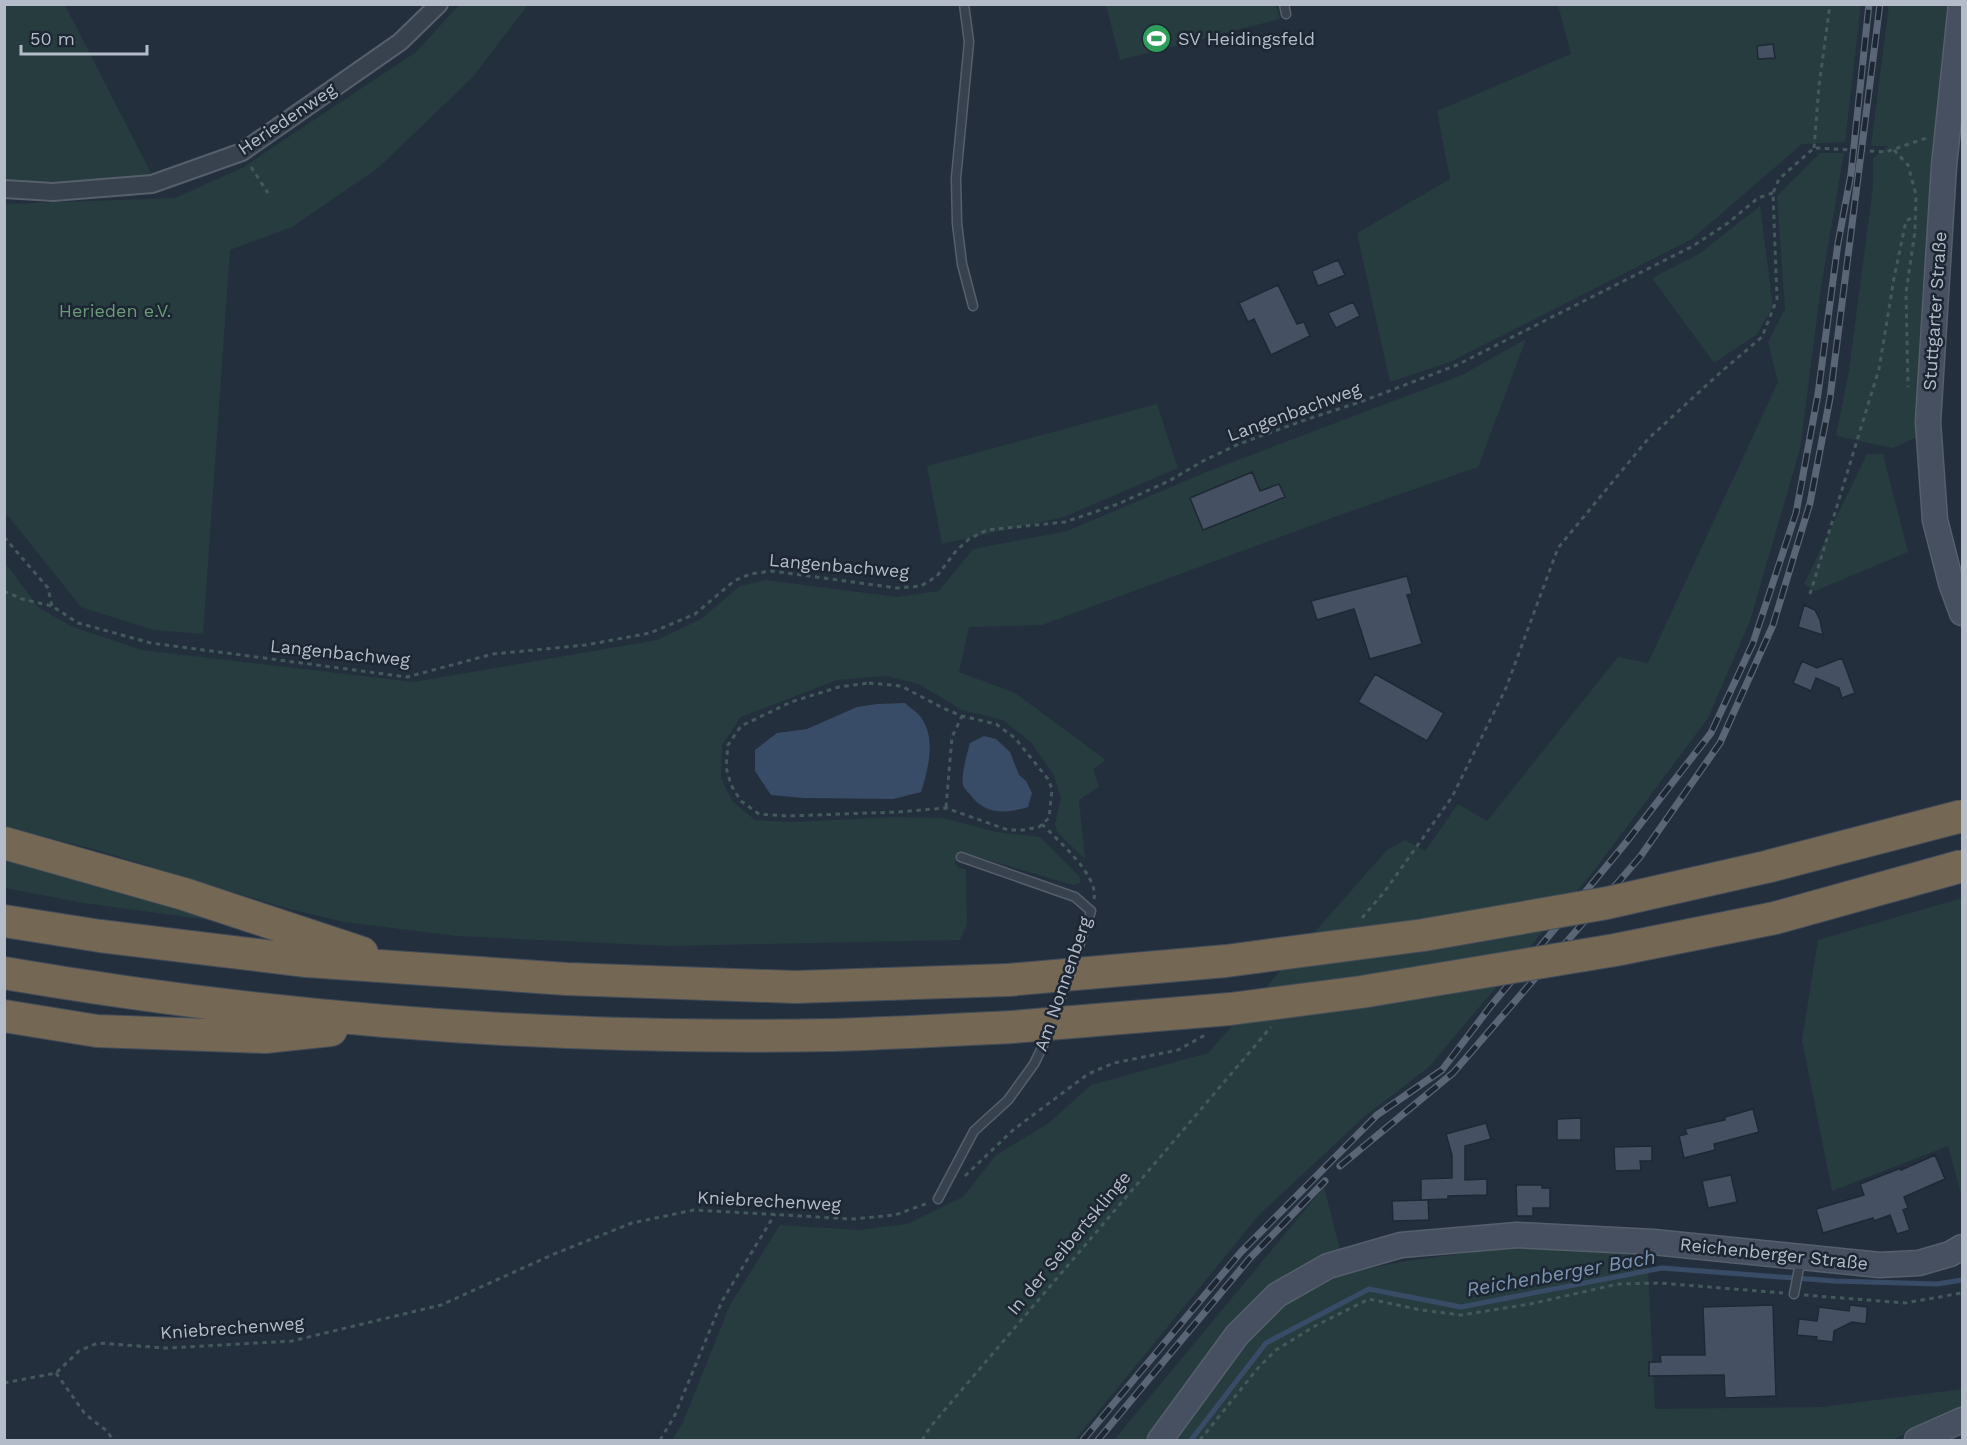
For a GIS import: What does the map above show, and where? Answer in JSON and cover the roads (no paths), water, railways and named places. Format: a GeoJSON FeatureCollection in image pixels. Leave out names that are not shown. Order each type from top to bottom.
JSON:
{"type":"FeatureCollection","features":[{"type":"Feature","properties":{"kind":"highway"},"geometry":{"type":"LineString","coordinates":[[4,921],[203,950],[411,970],[567,980],[795,987],[1008,980],[1226,962],[1447,931],[1607,903],[1766,867],[1962,816]]}},
{"type":"Feature","properties":{"kind":"highway"},"geometry":{"type":"LineString","coordinates":[[4,843],[184,894],[411,970]]}},
{"type":"Feature","properties":{"kind":"highway"},"geometry":{"type":"LineString","coordinates":[[4,973],[185,1001],[403,1022],[604,1033],[832,1035],[1012,1027],[1240,1008],[1362,992],[1615,951],[1775,918],[1962,866]]}},
{"type":"Feature","properties":{"kind":"highway"},"geometry":{"type":"LineString","coordinates":[[4,1016],[97,1031],[265,1037],[403,1022]]}},
{"type":"Feature","properties":{"kind":"main road","name":"Stuttgarter Straße"},"geometry":{"type":"LineString","coordinates":[[1961,4],[1944,166],[1928,422],[1935,520],[1946,585],[1962,613]]}},
{"type":"Feature","properties":{"kind":"main road","name":"Reichenberger Straße"},"geometry":{"type":"LineString","coordinates":[[1160,1440],[1237,1335],[1277,1295],[1328,1266],[1401,1245],[1517,1234],[1653,1242],[1801,1262],[1880,1265],[1919,1263],[1950,1254],[1962,1247]]}},
{"type":"Feature","properties":{"kind":"main road"},"geometry":{"type":"LineString","coordinates":[[1917,1440],[1962,1420]]}},
{"type":"Feature","properties":{"kind":"street","name":"Heriedenweg"},"geometry":{"type":"LineString","coordinates":[[4,189],[53,192],[152,184],[242,152],[400,42],[439,4]]}},
{"type":"Feature","properties":{"kind":"lane"},"geometry":{"type":"LineString","coordinates":[[964,4],[969,42],[956,178],[957,223],[962,264],[973,306]]}},
{"type":"Feature","properties":{"kind":"lane","name":"Am Nonnenberg"},"geometry":{"type":"LineString","coordinates":[[938,1199],[974,1131],[1008,1100],[1034,1064],[1048,1035],[1090,911],[1074,897],[961,857]]}},
{"type":"Feature","properties":{"kind":"lane"},"geometry":{"type":"LineString","coordinates":[[1794,1292],[1801,1262]]}},
{"type":"Feature","properties":{"kind":"water"},"geometry":{"type":"Polygon","coordinates":[[[905,703],[921,717],[929,736],[928,765],[921,792],[893,799],[804,798],[771,795],[755,771],[755,750],[777,733],[807,729],[857,707],[905,703]]]}},
{"type":"Feature","properties":{"kind":"water"},"geometry":{"type":"Polygon","coordinates":[[[984,736],[996,739],[1010,752],[1019,775],[1026,781],[1032,793],[1028,807],[1011,811],[988,809],[975,800],[964,787],[964,770],[970,743],[984,736]]]}},
{"type":"Feature","properties":{"kind":"waterway","name":"Reichenberger Bach"},"geometry":{"type":"LineString","coordinates":[[1191,1440],[1266,1343],[1369,1289],[1461,1307],[1662,1268],[1834,1281],[1937,1284],[1962,1280]]}},
{"type":"Feature","properties":{"kind":"railway"},"geometry":{"type":"LineString","coordinates":[[1083,1440],[1241,1252],[1377,1115],[1442,1070],[1490,1007],[1624,845],[1711,733],[1753,643],[1796,513],[1818,394],[1838,243],[1851,174],[1869,4]]}},
{"type":"Feature","properties":{"kind":"railway"},"geometry":{"type":"LineString","coordinates":[[1340,1166],[1453,1073],[1640,857],[1720,743],[1773,625],[1810,503],[1830,398],[1880,4]]}},
{"type":"Feature","properties":{"kind":"railway"},"geometry":{"type":"LineString","coordinates":[[1098,1440],[1250,1258],[1325,1181]]}},
{"type":"Feature","properties":{"kind":"place","name":"SV Heidingsfeld"},"geometry":{"type":"Point","coordinates":[1157,39]}},
{"type":"Feature","properties":{"kind":"park label","name":"Herieden e.V."},"geometry":{"type":"Point","coordinates":[115,311]}}]}
